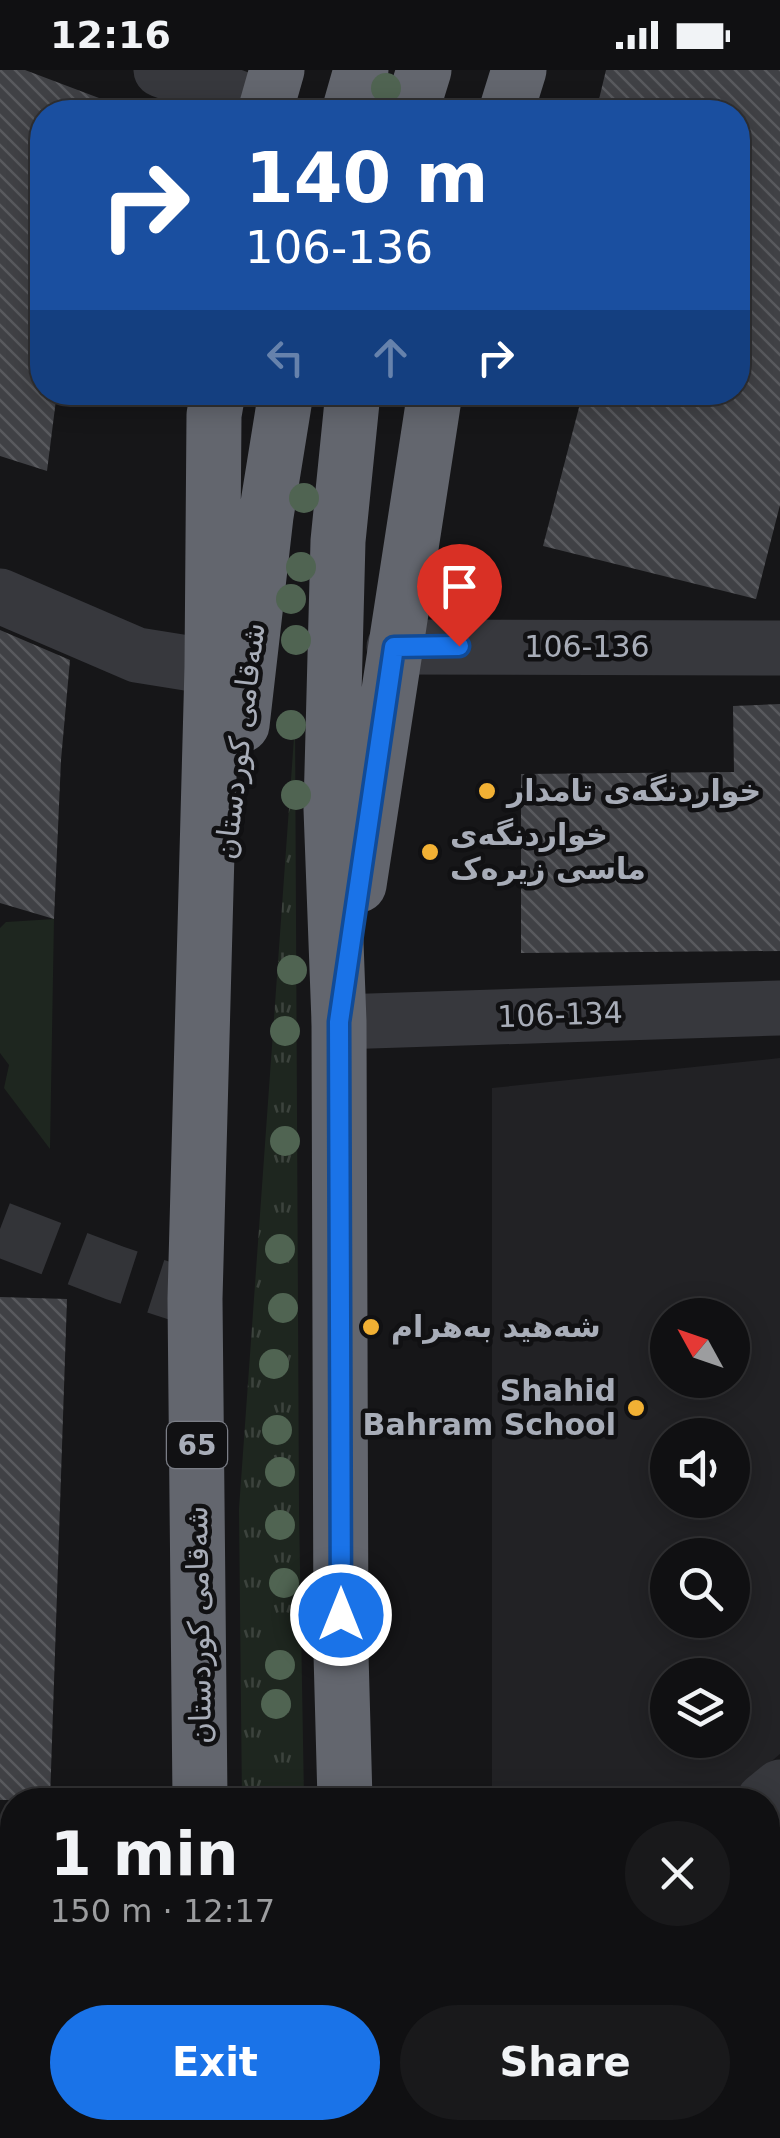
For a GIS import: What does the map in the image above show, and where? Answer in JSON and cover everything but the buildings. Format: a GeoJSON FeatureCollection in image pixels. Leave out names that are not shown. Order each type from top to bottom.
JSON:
{"type":"FeatureCollection","features":[{"type":"Feature","properties":{"kind":"highway"},"geometry":{"type":"LineString","coordinates":[[352,100],[360,70]]}},
{"type":"Feature","properties":{"kind":"highway"},"geometry":{"type":"LineString","coordinates":[[415,100],[424,70]]}},
{"type":"Feature","properties":{"kind":"highway"},"geometry":{"type":"LineString","coordinates":[[510,100],[519,70]]}},
{"type":"Feature","properties":{"kind":"highway","name":"شەقامی کوردستان"},"geometry":{"type":"LineString","coordinates":[[200,1788],[195,1298],[216,405]]}},
{"type":"Feature","properties":{"kind":"highway","name":"شەقامی کوردستان"},"geometry":{"type":"LineString","coordinates":[[200,1090],[266,516],[284,405]]}},
{"type":"Feature","properties":{"kind":"highway"},"geometry":{"type":"LineString","coordinates":[[345,1788],[339,1022],[331,809],[338,542],[352,405]]}},
{"type":"Feature","properties":{"kind":"highway"},"geometry":{"type":"LineString","coordinates":[[339,1022],[434,405]]}},
{"type":"Feature","properties":{"kind":"street"},"geometry":{"type":"LineString","coordinates":[[161,70],[269,97]]}},
{"type":"Feature","properties":{"kind":"street"},"geometry":{"type":"LineString","coordinates":[[0,596],[137,655],[212,668]]}},
{"type":"Feature","properties":{"kind":"street","name":"106-136"},"geometry":{"type":"LineString","coordinates":[[394,647],[780,648]]}},
{"type":"Feature","properties":{"kind":"street","name":"106-134"},"geometry":{"type":"LineString","coordinates":[[339,1022],[780,1008]]}},
{"type":"Feature","properties":{"kind":"shaded area","name":"Shahid Bahram School"},"geometry":{"type":"Polygon","coordinates":[[[780,1058],[780,1754],[740,1788],[492,1788],[492,1088],[780,1058]]]}},
{"type":"Feature","properties":{"kind":"green space"},"geometry":{"type":"Polygon","coordinates":[[[295,724],[304,1788],[242,1788],[239,1509],[295,724]]]}},
{"type":"Feature","properties":{"kind":"green space"},"geometry":{"type":"Polygon","coordinates":[[[54,919],[50,1149],[4,1088],[9,1065],[0,1053],[0,928],[6,922],[54,919]]]}},
{"type":"Feature","properties":{"kind":"tunnel"},"geometry":{"type":"LineString","coordinates":[[0,1229],[195,1299]]}},
{"type":"Feature","properties":{"kind":"place","name":"خواردنگەی تامدار"},"geometry":{"type":"Point","coordinates":[487,791]}},
{"type":"Feature","properties":{"kind":"place","name":"خواردنگەی ماسی زیرەک"},"geometry":{"type":"Point","coordinates":[430,852]}},
{"type":"Feature","properties":{"kind":"place","name":"شەهید بەهرام"},"geometry":{"type":"Point","coordinates":[371,1327]}},
{"type":"Feature","properties":{"kind":"place","name":"Shahid Bahram School"},"geometry":{"type":"Point","coordinates":[636,1408]}},
{"type":"Feature","properties":{"kind":"route"},"geometry":{"type":"LineString","coordinates":[[341,1615],[339,1022],[394,647],[459,646]]}}]}
